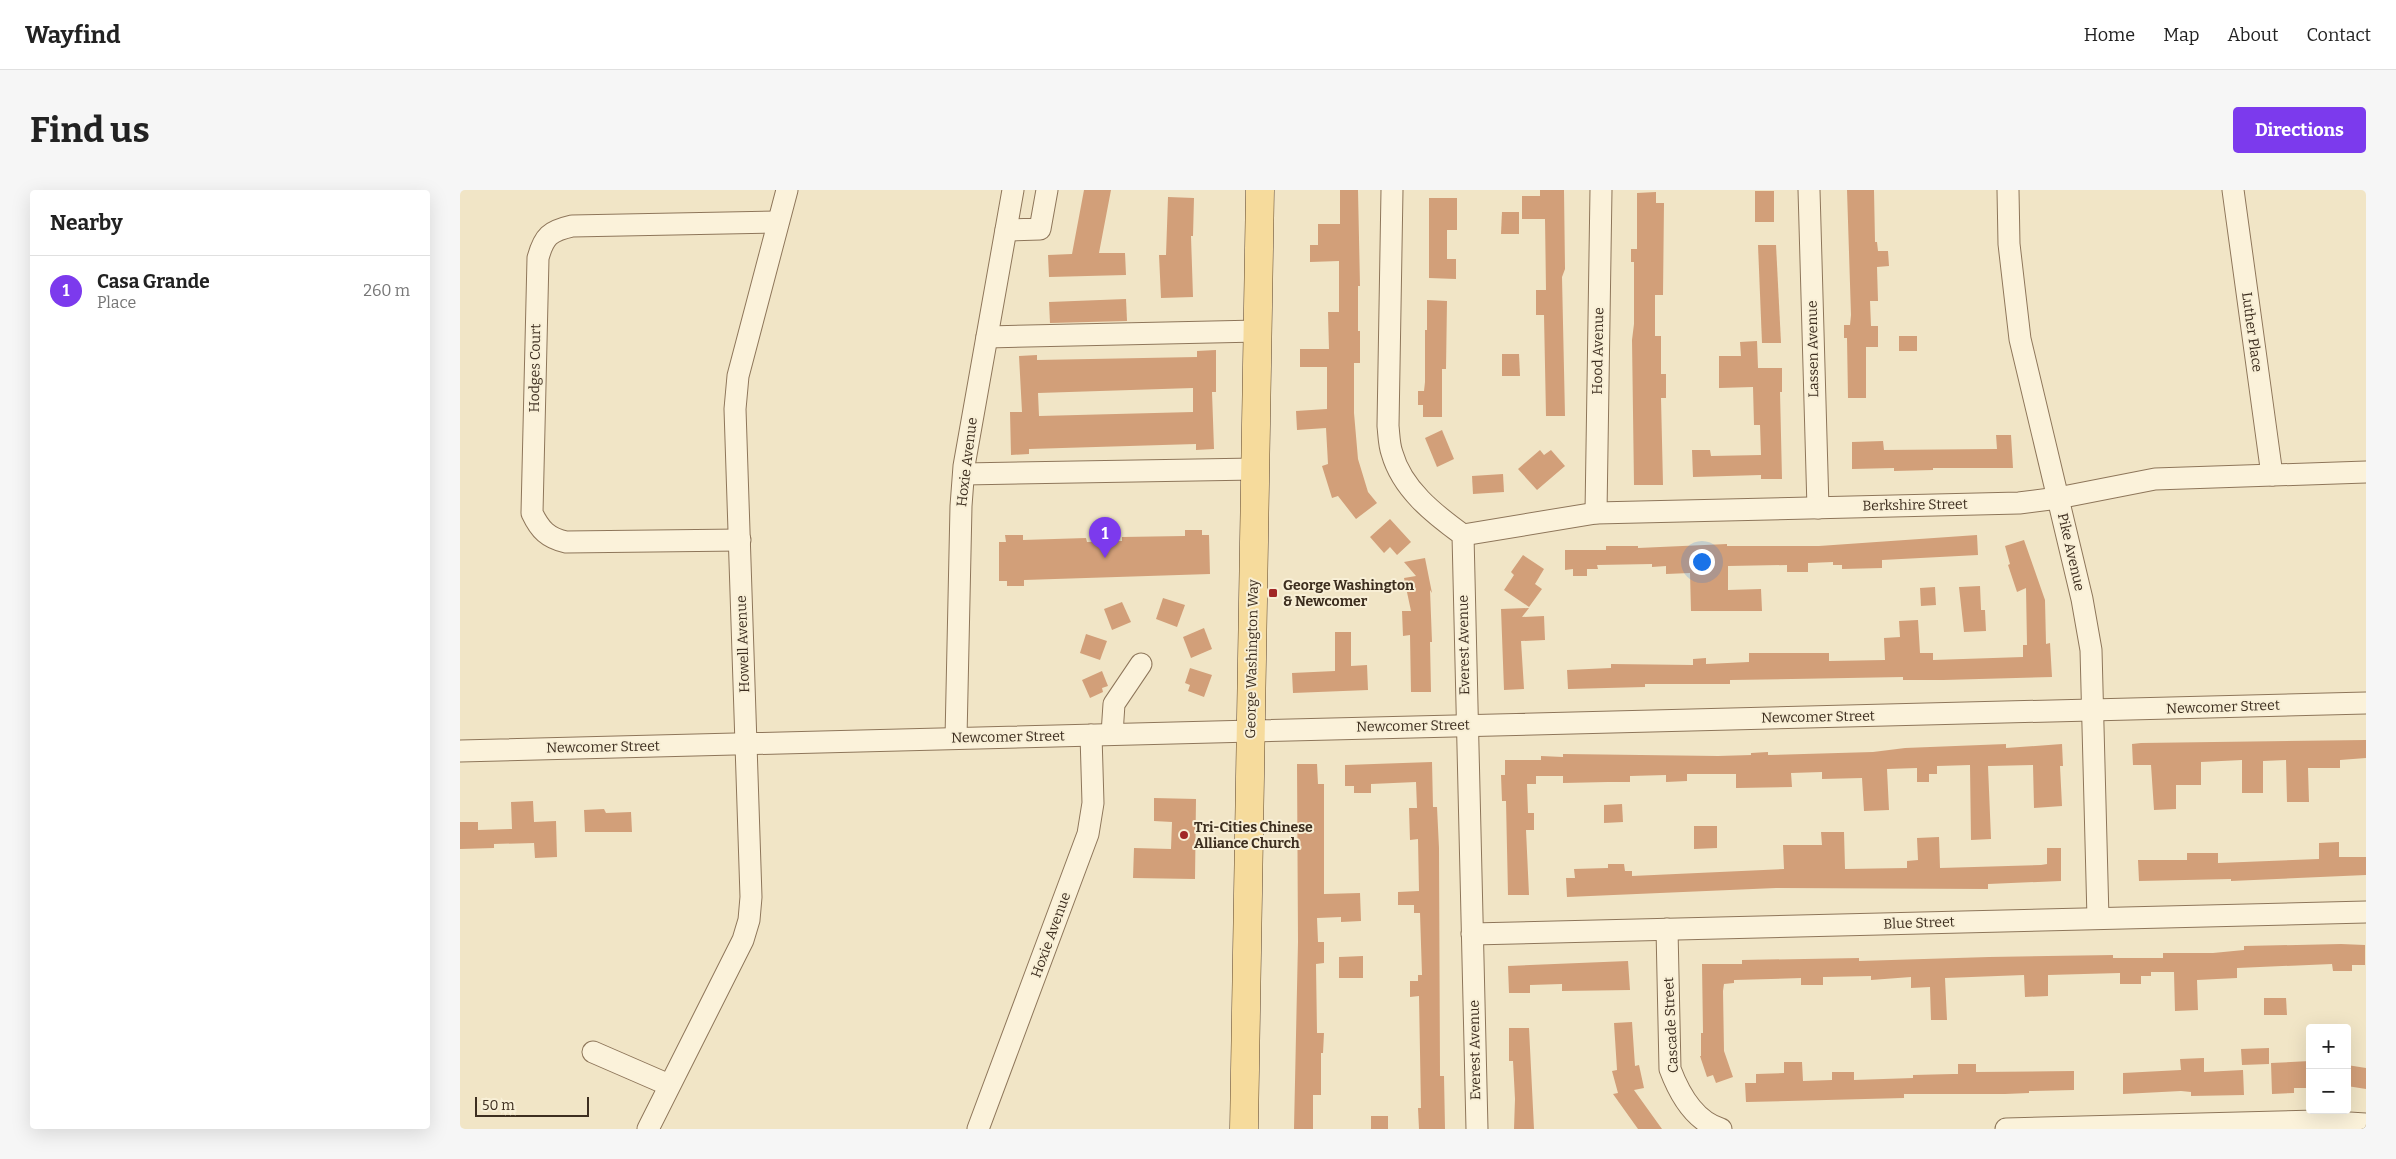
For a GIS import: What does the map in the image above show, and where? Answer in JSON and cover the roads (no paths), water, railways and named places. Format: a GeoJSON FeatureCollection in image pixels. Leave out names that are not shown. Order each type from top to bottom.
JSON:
{"type":"FeatureCollection","features":[{"type":"Feature","properties":{"kind":"main road","name":"George Washington Way"},"geometry":{"type":"LineString","coordinates":[[1244,1129],[1260,190]]}},
{"type":"Feature","properties":{"kind":"street","name":"Howell Avenue"},"geometry":{"type":"LineString","coordinates":[[648,1129],[743,940],[749,920],[751,897],[736,409],[738,376],[787,190]]}},
{"type":"Feature","properties":{"kind":"street","name":"Hoxie Avenue"},"geometry":{"type":"LineString","coordinates":[[956,738],[961,506],[964,474],[986,337],[1013,190]]}},
{"type":"Feature","properties":{"kind":"street"},"geometry":{"type":"LineString","coordinates":[[1006,230],[1040,229],[1047,190]]}},
{"type":"Feature","properties":{"kind":"street"},"geometry":{"type":"LineString","coordinates":[[1392,190],[1388,426],[1391,452],[1400,474],[1412,490],[1445,522],[1463,536]]}},
{"type":"Feature","properties":{"kind":"street","name":"Hood Avenue"},"geometry":{"type":"LineString","coordinates":[[1596,513],[1601,190]]}},
{"type":"Feature","properties":{"kind":"street","name":"Lassen Avenue"},"geometry":{"type":"LineString","coordinates":[[1809,190],[1818,508]]}},
{"type":"Feature","properties":{"kind":"street","name":"Pike Avenue"},"geometry":{"type":"LineString","coordinates":[[2008,190],[2012,282],[2020,339],[2082,599],[2091,650],[2098,918]]}},
{"type":"Feature","properties":{"kind":"street","name":"Luther Place"},"geometry":{"type":"LineString","coordinates":[[2233,190],[2272,475]]}},
{"type":"Feature","properties":{"kind":"street","name":"Hodges Court"},"geometry":{"type":"LineString","coordinates":[[740,540],[566,542],[552,539],[538,527],[532,513],[538,258],[542,243],[554,230],[572,226],[778,222]]}},
{"type":"Feature","properties":{"kind":"street"},"geometry":{"type":"LineString","coordinates":[[986,337],[1258,331]]}},
{"type":"Feature","properties":{"kind":"street"},"geometry":{"type":"LineString","coordinates":[[964,474],[1255,469]]}},
{"type":"Feature","properties":{"kind":"street","name":"Berkshire Street"},"geometry":{"type":"LineString","coordinates":[[1463,536],[1596,513],[2018,503],[2058,498],[2155,479],[2366,472]]}},
{"type":"Feature","properties":{"kind":"street","name":"Everest Avenue"},"geometry":{"type":"LineString","coordinates":[[1463,536],[1477,1129]]}},
{"type":"Feature","properties":{"kind":"street"},"geometry":{"type":"LineString","coordinates":[[1112,734],[1114,704],[1141,664]]}},
{"type":"Feature","properties":{"kind":"street","name":"Newcomer Street"},"geometry":{"type":"LineString","coordinates":[[460,751],[2366,702]]}},
{"type":"Feature","properties":{"kind":"street","name":"Hoxie Avenue"},"geometry":{"type":"LineString","coordinates":[[978,1129],[1088,834],[1093,803],[1091,735]]}},
{"type":"Feature","properties":{"kind":"street","name":"Blue Street"},"geometry":{"type":"LineString","coordinates":[[1472,934],[2366,912]]}},
{"type":"Feature","properties":{"kind":"street","name":"Cascade Street"},"geometry":{"type":"LineString","coordinates":[[1667,930],[1670,1070],[1677,1088],[1688,1104],[1701,1118],[1721,1129]]}},
{"type":"Feature","properties":{"kind":"street"},"geometry":{"type":"LineString","coordinates":[[593,1052],[669,1085]]}},
{"type":"Feature","properties":{"kind":"street"},"geometry":{"type":"LineString","coordinates":[[2006,1129],[2317,1121],[2366,1124]]}},
{"type":"Feature","properties":{"kind":"place","name":"Casa Grande"},"geometry":{"type":"Point","coordinates":[1105,558]}},
{"type":"Feature","properties":{"kind":"place","name":"George Washington & Newcomer"},"geometry":{"type":"Point","coordinates":[1273,593]}},
{"type":"Feature","properties":{"kind":"place","name":"Tri-Cities Chinese Alliance Church"},"geometry":{"type":"Point","coordinates":[1184,835]}}]}
